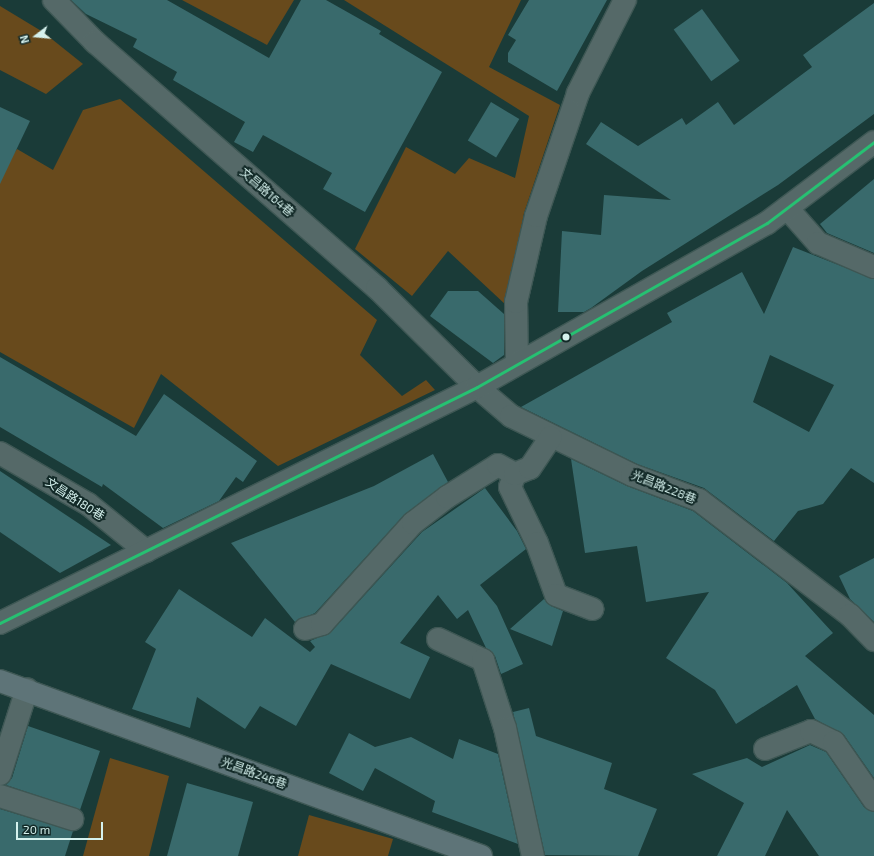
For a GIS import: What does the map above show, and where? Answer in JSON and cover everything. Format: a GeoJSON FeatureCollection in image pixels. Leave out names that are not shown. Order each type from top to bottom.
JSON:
{"type":"FeatureCollection","features":[{"type":"Feature","properties":{"kind":"main road","name":"光昌路246巷"},"geometry":{"type":"LineString","coordinates":[[0,681],[27,689],[481,856]]}},
{"type":"Feature","properties":{"kind":"street","name":"文昌路164巷"},"geometry":{"type":"LineString","coordinates":[[54,0],[100,47],[377,288],[477,387]]}},
{"type":"Feature","properties":{"kind":"street"},"geometry":{"type":"LineString","coordinates":[[517,363],[516,302],[536,216],[578,93],[625,0]]}},
{"type":"Feature","properties":{"kind":"street"},"geometry":{"type":"LineString","coordinates":[[0,623],[477,387],[517,363],[767,223],[874,142]]}},
{"type":"Feature","properties":{"kind":"street"},"geometry":{"type":"LineString","coordinates":[[787,208],[818,243],[874,267]]}},
{"type":"Feature","properties":{"kind":"street","name":"光昌路228巷"},"geometry":{"type":"LineString","coordinates":[[477,387],[511,416],[551,437],[632,475],[699,500],[850,615],[874,640]]}},
{"type":"Feature","properties":{"kind":"street"},"geometry":{"type":"LineString","coordinates":[[305,630],[322,624],[413,523],[447,497],[498,465],[514,474],[530,468],[551,437]]}},
{"type":"Feature","properties":{"kind":"street","name":"文昌路180巷"},"geometry":{"type":"LineString","coordinates":[[0,453],[88,504],[146,551]]}},
{"type":"Feature","properties":{"kind":"street"},"geometry":{"type":"LineString","coordinates":[[514,474],[510,487],[537,543],[556,595],[592,609]]}},
{"type":"Feature","properties":{"kind":"street"},"geometry":{"type":"LineString","coordinates":[[438,639],[484,660],[505,728],[533,856]]}},
{"type":"Feature","properties":{"kind":"street"},"geometry":{"type":"LineString","coordinates":[[0,774],[27,689]]}},
{"type":"Feature","properties":{"kind":"street"},"geometry":{"type":"LineString","coordinates":[[765,749],[811,731],[834,742],[874,800]]}},
{"type":"Feature","properties":{"kind":"street"},"geometry":{"type":"LineString","coordinates":[[0,796],[72,819]]}},
{"type":"Feature","properties":{"kind":"shaded area"},"geometry":{"type":"Polygon","coordinates":[[[182,0],[294,0],[267,45],[182,0]]]}},
{"type":"Feature","properties":{"kind":"shaded area"},"geometry":{"type":"Polygon","coordinates":[[[344,0],[521,0],[489,67],[560,105],[524,213],[506,305],[448,251],[412,296],[355,249],[406,147],[455,174],[469,158],[515,178],[529,116],[344,0]]]}},
{"type":"Feature","properties":{"kind":"shaded area"},"geometry":{"type":"Polygon","coordinates":[[[0,6],[43,32],[83,64],[46,94],[0,70],[0,6]]]}},
{"type":"Feature","properties":{"kind":"shaded area"},"geometry":{"type":"Polygon","coordinates":[[[120,99],[377,320],[360,355],[402,396],[426,380],[435,390],[278,466],[161,374],[134,428],[0,352],[0,173],[17,149],[53,170],[83,110],[120,99]]]}},
{"type":"Feature","properties":{"kind":"shaded area"},"geometry":{"type":"Polygon","coordinates":[[[110,758],[169,776],[149,856],[83,856],[110,758]]]}},
{"type":"Feature","properties":{"kind":"shaded area"},"geometry":{"type":"Polygon","coordinates":[[[309,815],[393,839],[388,856],[298,856],[309,815]]]}},
{"type":"Feature","properties":{"kind":"building"},"geometry":{"type":"Polygon","coordinates":[[[71,0],[167,0],[269,58],[301,0],[326,0],[381,31],[379,34],[442,72],[365,212],[323,189],[332,173],[263,135],[253,152],[234,142],[245,122],[173,80],[177,72],[133,47],[137,39],[86,14],[71,0]]]}},
{"type":"Feature","properties":{"kind":"building"},"geometry":{"type":"Polygon","coordinates":[[[529,0],[607,0],[557,91],[508,62],[508,53],[516,40],[508,35],[529,0]]]}},
{"type":"Feature","properties":{"kind":"building"},"geometry":{"type":"Polygon","coordinates":[[[874,3],[874,114],[778,185],[642,271],[591,308],[584,312],[558,312],[562,231],[601,235],[604,195],[671,200],[586,144],[601,122],[638,146],[682,118],[686,125],[718,102],[734,125],[812,67],[803,55],[874,3]]]}},
{"type":"Feature","properties":{"kind":"building"},"geometry":{"type":"Polygon","coordinates":[[[702,9],[740,61],[711,81],[674,30],[702,9]]]}},
{"type":"Feature","properties":{"kind":"building"},"geometry":{"type":"Polygon","coordinates":[[[491,102],[519,119],[496,158],[468,141],[491,102]]]}},
{"type":"Feature","properties":{"kind":"building"},"geometry":{"type":"Polygon","coordinates":[[[0,107],[30,121],[0,184],[0,107]]]}},
{"type":"Feature","properties":{"kind":"building"},"geometry":{"type":"Polygon","coordinates":[[[874,179],[874,253],[827,233],[820,224],[874,179]]]}},
{"type":"Feature","properties":{"kind":"building"},"geometry":{"type":"Polygon","coordinates":[[[793,247],[874,279],[874,483],[851,468],[823,504],[798,511],[774,541],[704,488],[637,464],[521,407],[672,322],[667,313],[742,272],[764,314],[793,247]],[[770,355],[753,402],[809,432],[834,385],[770,355]]]}},
{"type":"Feature","properties":{"kind":"building"},"geometry":{"type":"Polygon","coordinates":[[[448,291],[478,291],[504,314],[504,355],[493,363],[430,316],[448,291]]]}},
{"type":"Feature","properties":{"kind":"building"},"geometry":{"type":"Polygon","coordinates":[[[0,357],[136,436],[164,394],[257,461],[243,482],[236,477],[219,501],[163,528],[103,484],[102,487],[0,427],[0,357]]]}},
{"type":"Feature","properties":{"kind":"building"},"geometry":{"type":"Polygon","coordinates":[[[433,454],[448,482],[404,515],[315,613],[295,622],[231,543],[374,486],[433,454]]]}},
{"type":"Feature","properties":{"kind":"building"},"geometry":{"type":"Polygon","coordinates":[[[571,459],[627,486],[693,511],[787,583],[833,633],[805,656],[874,715],[874,778],[844,735],[815,719],[797,685],[736,724],[715,690],[666,658],[709,592],[646,602],[637,546],[585,553],[571,459]]]}},
{"type":"Feature","properties":{"kind":"building"},"geometry":{"type":"Polygon","coordinates":[[[0,471],[111,545],[60,573],[0,532],[0,471]]]}},
{"type":"Feature","properties":{"kind":"building"},"geometry":{"type":"Polygon","coordinates":[[[485,488],[517,531],[526,549],[480,585],[497,606],[523,664],[501,674],[495,656],[486,648],[468,610],[457,619],[438,595],[400,643],[430,657],[410,699],[331,664],[296,726],[260,706],[245,729],[197,697],[190,728],[132,709],[156,649],[145,642],[179,589],[252,637],[265,618],[310,652],[315,647],[310,641],[331,632],[422,532],[485,488]]]}},
{"type":"Feature","properties":{"kind":"building"},"geometry":{"type":"Polygon","coordinates":[[[874,558],[874,622],[850,599],[839,576],[874,558]]]}},
{"type":"Feature","properties":{"kind":"building"},"geometry":{"type":"Polygon","coordinates":[[[544,599],[551,606],[563,611],[552,646],[510,629],[544,599]]]}},
{"type":"Feature","properties":{"kind":"building"},"geometry":{"type":"Polygon","coordinates":[[[529,708],[536,736],[612,763],[604,789],[657,809],[638,856],[545,855],[513,712],[529,708]]]}},
{"type":"Feature","properties":{"kind":"building"},"geometry":{"type":"Polygon","coordinates":[[[28,726],[100,751],[80,810],[6,785],[12,778],[28,726]]]}},
{"type":"Feature","properties":{"kind":"building"},"geometry":{"type":"Polygon","coordinates":[[[349,733],[375,747],[411,737],[453,759],[459,739],[498,754],[518,844],[432,812],[435,801],[375,768],[363,791],[329,773],[349,733]]]}},
{"type":"Feature","properties":{"kind":"building"},"geometry":{"type":"Polygon","coordinates":[[[810,745],[826,752],[864,807],[874,812],[874,856],[819,856],[787,810],[765,856],[717,856],[744,803],[692,774],[747,758],[762,767],[810,745]]]}},
{"type":"Feature","properties":{"kind":"building"},"geometry":{"type":"Polygon","coordinates":[[[187,783],[253,802],[238,856],[167,856],[187,783]]]}},
{"type":"Feature","properties":{"kind":"building"},"geometry":{"type":"Polygon","coordinates":[[[0,809],[73,831],[65,856],[0,856],[0,809]]]}},
{"type":"Feature","properties":{"kind":"transit line"},"geometry":{"type":"LineString","coordinates":[[0,623],[477,387],[767,223],[874,142]]}}]}
